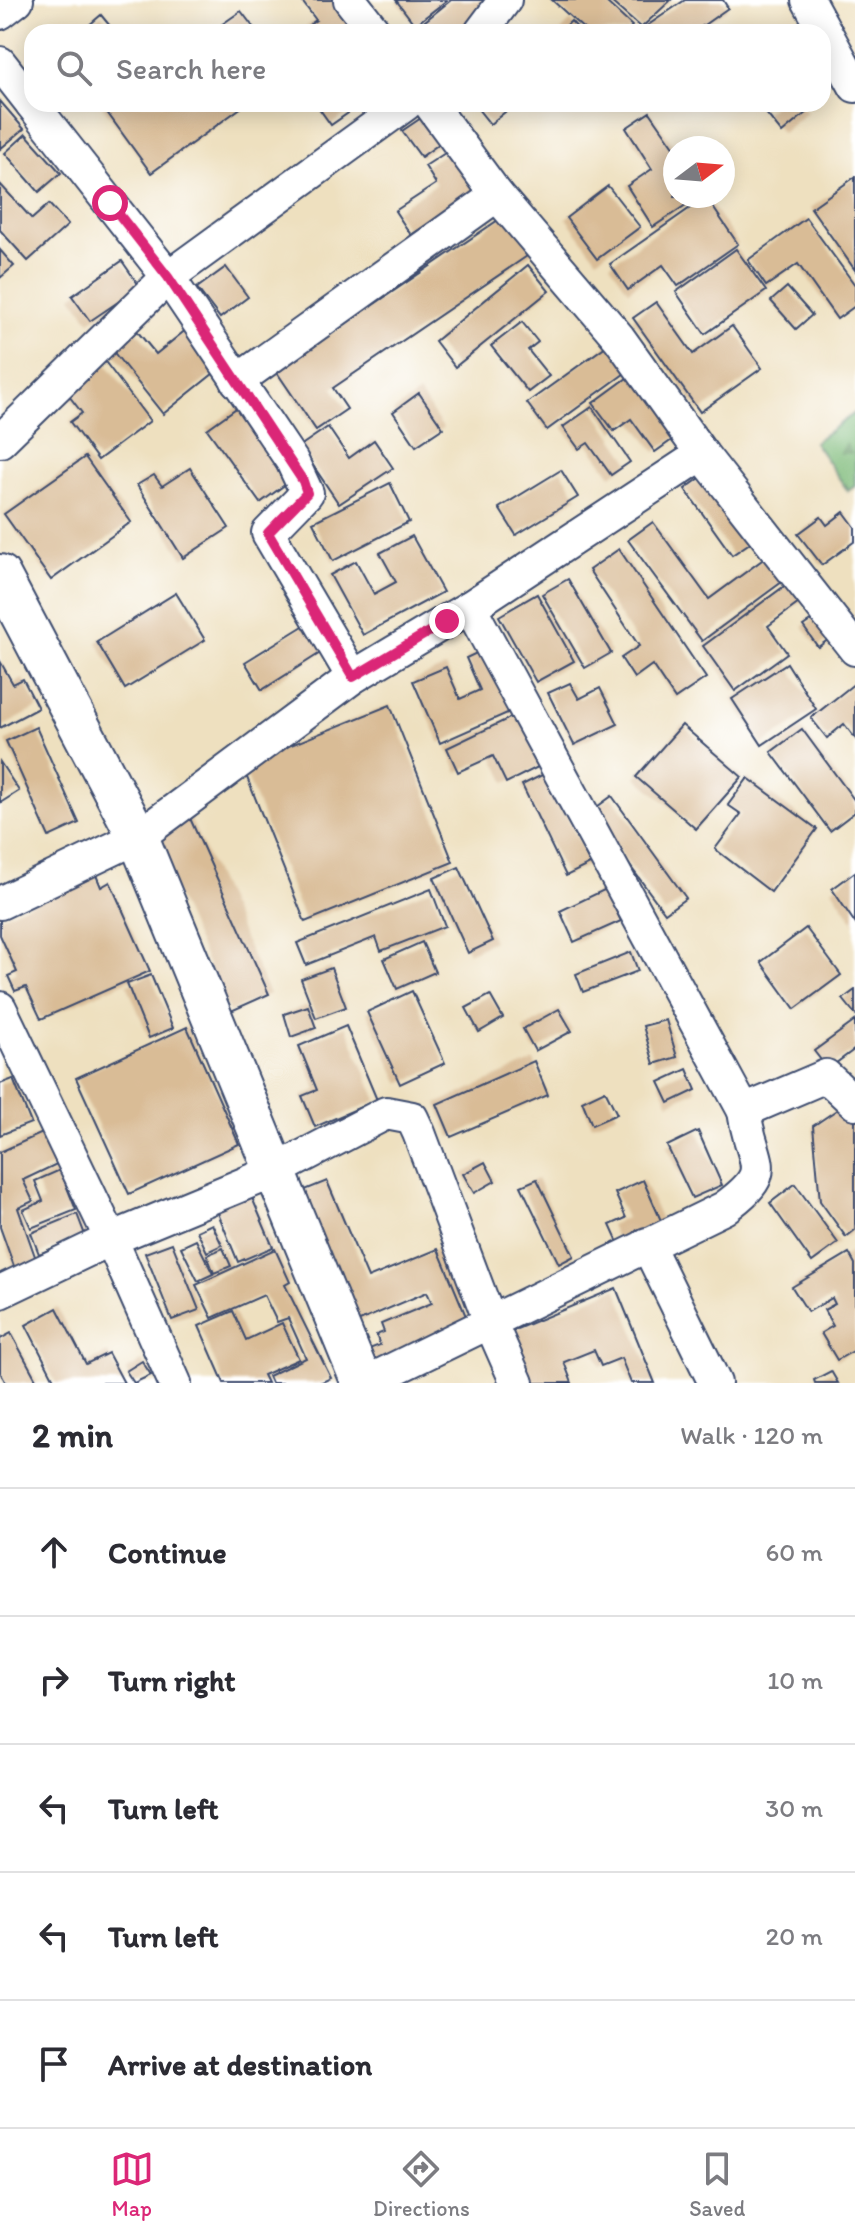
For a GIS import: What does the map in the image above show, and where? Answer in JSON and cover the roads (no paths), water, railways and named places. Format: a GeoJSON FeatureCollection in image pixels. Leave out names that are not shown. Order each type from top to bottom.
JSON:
{"type":"FeatureCollection","features":[{"type":"Feature","properties":{"kind":"street"},"geometry":{"type":"LineString","coordinates":[[0,13],[17,0]]}},
{"type":"Feature","properties":{"kind":"street"},"geometry":{"type":"LineString","coordinates":[[350,0],[369,24]]}},
{"type":"Feature","properties":{"kind":"street"},"geometry":{"type":"LineString","coordinates":[[487,24],[505,0]]}},
{"type":"Feature","properties":{"kind":"street"},"geometry":{"type":"LineString","coordinates":[[808,0],[821,24]]}},
{"type":"Feature","properties":{"kind":"street"},"geometry":{"type":"LineString","coordinates":[[831,42],[855,86]]}},
{"type":"Feature","properties":{"kind":"street"},"geometry":{"type":"LineString","coordinates":[[0,63],[24,94]]}},
{"type":"Feature","properties":{"kind":"street"},"geometry":{"type":"LineString","coordinates":[[38,112],[168,277],[292,461],[307,493],[301,503],[274,524],[268,533],[353,677]]}},
{"type":"Feature","properties":{"kind":"street"},"geometry":{"type":"LineString","coordinates":[[0,441],[168,277],[395,112]]}},
{"type":"Feature","properties":{"kind":"street"},"geometry":{"type":"LineString","coordinates":[[436,112],[497,195],[619,338],[702,454],[844,612],[855,649]]}},
{"type":"Feature","properties":{"kind":"street"},"geometry":{"type":"LineString","coordinates":[[237,381],[497,195]]}},
{"type":"Feature","properties":{"kind":"street"},"geometry":{"type":"LineString","coordinates":[[0,903],[138,837],[353,677],[470,607],[702,454]]}},
{"type":"Feature","properties":{"kind":"street"},"geometry":{"type":"LineString","coordinates":[[0,575],[138,837],[273,1172],[364,1383],[491,1324],[724,1208],[752,1187],[757,1176],[757,1162],[744,1111],[470,607]]}},
{"type":"Feature","properties":{"kind":"street"},"geometry":{"type":"LineString","coordinates":[[0,1008],[111,1239],[175,1383]]}},
{"type":"Feature","properties":{"kind":"street"},"geometry":{"type":"LineString","coordinates":[[744,1111],[826,1076],[855,1103]]}},
{"type":"Feature","properties":{"kind":"street"},"geometry":{"type":"LineString","coordinates":[[0,1292],[111,1239],[273,1172],[386,1113],[412,1118],[491,1324],[517,1383]]}},
{"type":"Feature","properties":{"kind":"street"},"geometry":{"type":"LineString","coordinates":[[647,1244],[715,1383]]}}]}
